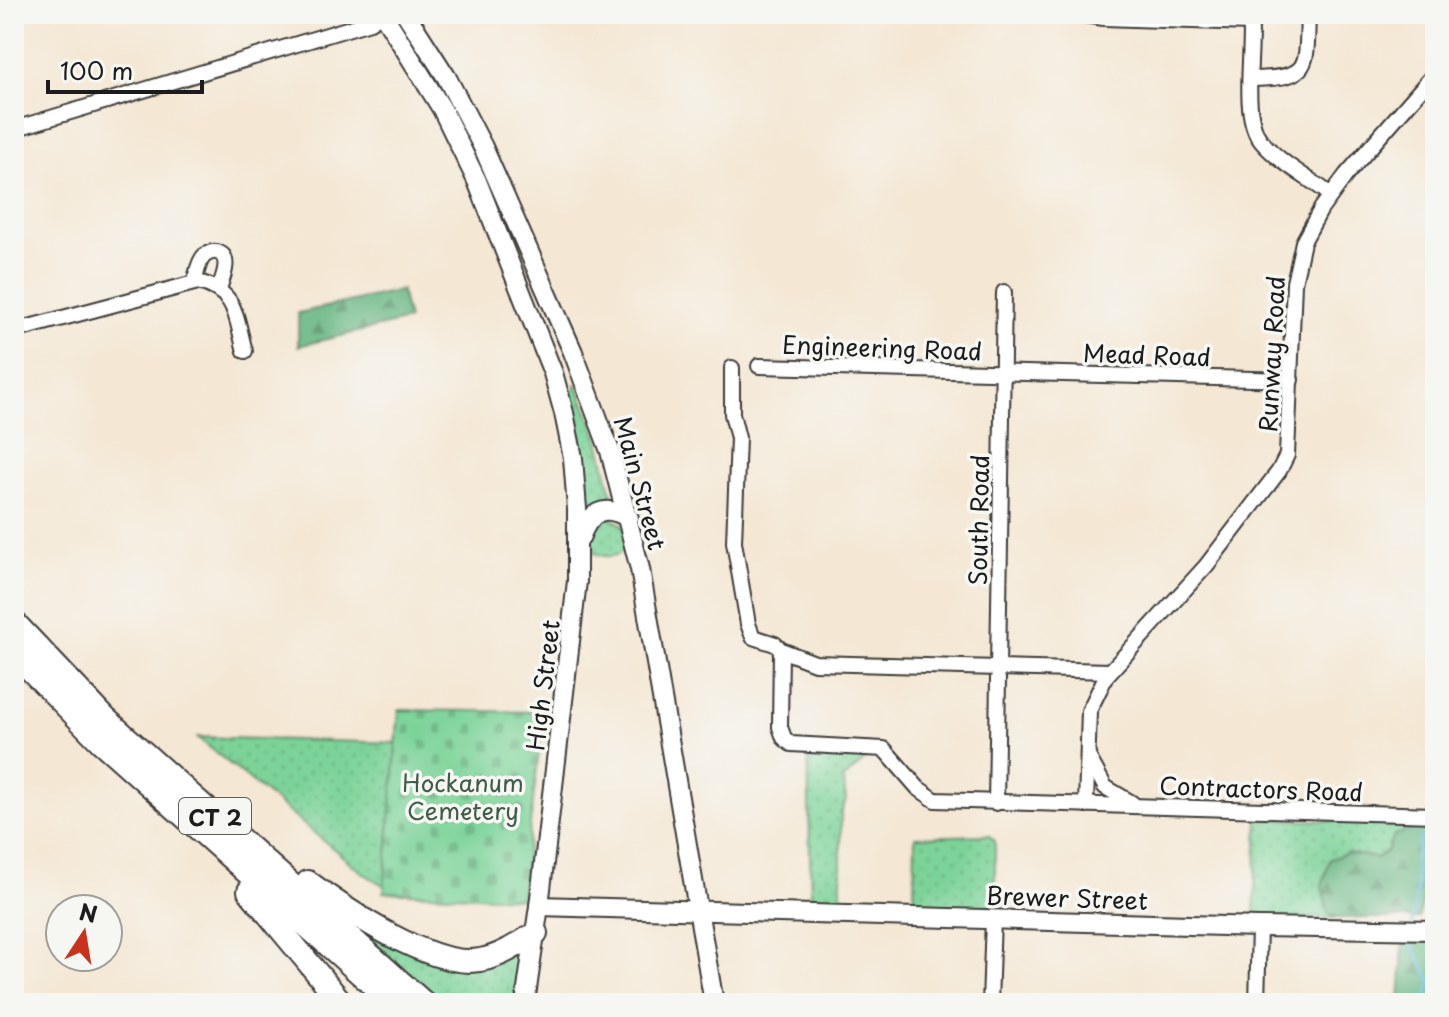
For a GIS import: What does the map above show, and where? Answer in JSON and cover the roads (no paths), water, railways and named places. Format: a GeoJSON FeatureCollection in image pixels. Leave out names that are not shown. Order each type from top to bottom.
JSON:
{"type":"FeatureCollection","features":[{"type":"Feature","properties":{"kind":"highway","name":"CT 2"},"geometry":{"type":"LineString","coordinates":[[14,622],[84,698],[424,1003]]}},
{"type":"Feature","properties":{"kind":"highway","name":"CT 2"},"geometry":{"type":"LineString","coordinates":[[14,653],[79,721],[393,1003]]}},
{"type":"Feature","properties":{"kind":"highway"},"geometry":{"type":"LineString","coordinates":[[188,820],[212,853],[264,907],[342,1003]]}},
{"type":"Feature","properties":{"kind":"highway"},"geometry":{"type":"LineString","coordinates":[[234,833],[263,849],[346,909],[431,953],[456,960],[482,960],[536,933]]}},
{"type":"Feature","properties":{"kind":"main road","name":"Main Street"},"geometry":{"type":"LineString","coordinates":[[383,14],[459,121],[477,181],[553,373]]}},
{"type":"Feature","properties":{"kind":"main road","name":"Main Street"},"geometry":{"type":"LineString","coordinates":[[406,14],[579,366],[604,432],[629,518],[644,592],[714,1003]]}},
{"type":"Feature","properties":{"kind":"main road"},"geometry":{"type":"LineString","coordinates":[[553,373],[579,366]]}},
{"type":"Feature","properties":{"kind":"main road","name":"High Street"},"geometry":{"type":"LineString","coordinates":[[525,1003],[573,626],[578,541],[572,455],[553,373]]}},
{"type":"Feature","properties":{"kind":"main road"},"geometry":{"type":"LineString","coordinates":[[578,541],[588,521],[598,512],[612,510],[629,518]]}},
{"type":"Feature","properties":{"kind":"main road","name":"Brewer Street"},"geometry":{"type":"LineString","coordinates":[[539,906],[1420,929]]}},
{"type":"Feature","properties":{"kind":"street"},"geometry":{"type":"LineString","coordinates":[[14,129],[368,22],[383,14]]}},
{"type":"Feature","properties":{"kind":"street"},"geometry":{"type":"LineString","coordinates":[[1078,14],[1104,18],[1251,18],[1251,122],[1260,140],[1331,195]]}},
{"type":"Feature","properties":{"kind":"street"},"geometry":{"type":"LineString","coordinates":[[1251,79],[1285,78],[1302,68],[1306,60],[1308,14]]}},
{"type":"Feature","properties":{"kind":"street","name":"Runway Road"},"geometry":{"type":"LineString","coordinates":[[1086,805],[1089,711],[1110,671],[1206,566],[1279,471],[1289,444],[1294,283],[1303,242],[1331,195],[1435,73]]}},
{"type":"Feature","properties":{"kind":"street"},"geometry":{"type":"LineString","coordinates":[[194,282],[203,257],[209,252],[218,253],[226,263],[219,289]]}},
{"type":"Feature","properties":{"kind":"street"},"geometry":{"type":"LineString","coordinates":[[14,331],[194,282],[219,289],[230,300],[245,351]]}},
{"type":"Feature","properties":{"kind":"street","name":"South Road"},"geometry":{"type":"LineString","coordinates":[[996,803],[1004,292]]}},
{"type":"Feature","properties":{"kind":"street","name":"Engineering Road"},"geometry":{"type":"LineString","coordinates":[[759,366],[1003,372]]}},
{"type":"Feature","properties":{"kind":"street"},"geometry":{"type":"LineString","coordinates":[[732,368],[732,414],[738,438],[734,542],[753,637],[815,663],[998,673],[1110,671]]}},
{"type":"Feature","properties":{"kind":"street","name":"Mead Road"},"geometry":{"type":"LineString","coordinates":[[1003,372],[1291,380]]}},
{"type":"Feature","properties":{"kind":"street","name":"Contractors Road"},"geometry":{"type":"LineString","coordinates":[[781,650],[780,727],[784,738],[791,744],[884,749],[918,788],[935,800],[1435,815]]}},
{"type":"Feature","properties":{"kind":"street"},"geometry":{"type":"LineString","coordinates":[[1086,751],[1105,787],[1116,796],[1144,807]]}},
{"type":"Feature","properties":{"kind":"street"},"geometry":{"type":"LineString","coordinates":[[990,1003],[993,919]]}},
{"type":"Feature","properties":{"kind":"street"},"geometry":{"type":"LineString","coordinates":[[1257,1003],[1259,927]]}},
{"type":"Feature","properties":{"kind":"waterway"},"geometry":{"type":"LineString","coordinates":[[1412,924],[1417,889],[1415,862],[1420,837]]}},
{"type":"Feature","properties":{"kind":"waterway"},"geometry":{"type":"LineString","coordinates":[[1412,935],[1412,945],[1432,983],[1423,1003]]}},
{"type":"Feature","properties":{"kind":"park label","name":"Hockanum Cemetery"},"geometry":{"type":"Point","coordinates":[463,796]}}]}
